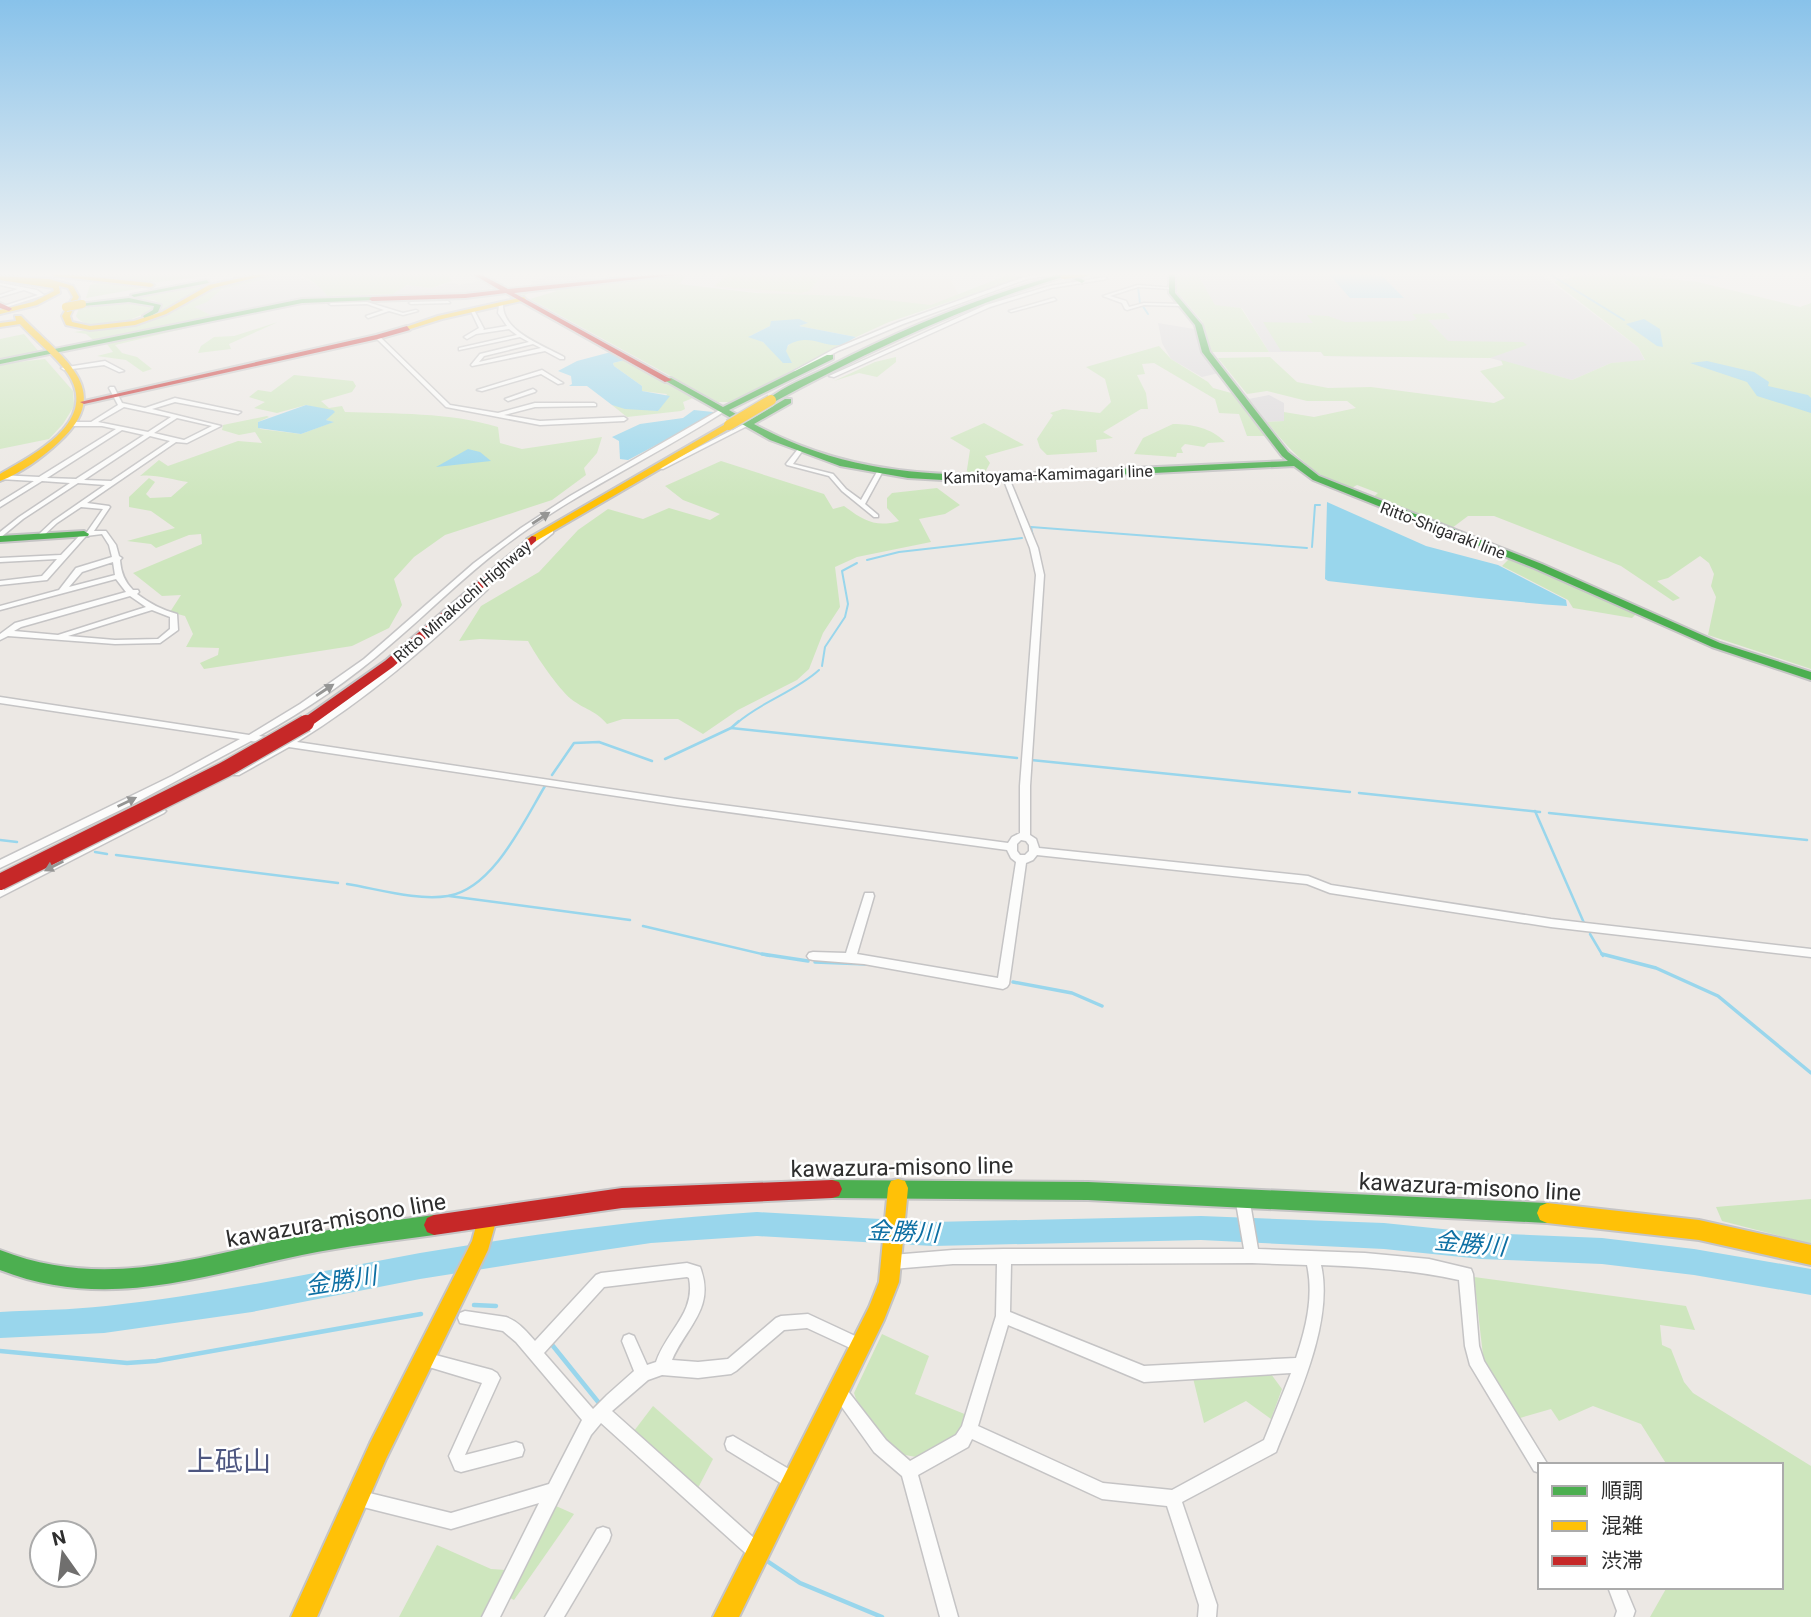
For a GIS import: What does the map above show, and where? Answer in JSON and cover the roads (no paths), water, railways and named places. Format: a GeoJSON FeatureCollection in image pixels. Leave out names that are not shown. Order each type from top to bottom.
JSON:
{"type":"FeatureCollection","features":[{"type":"Feature","properties":{"kind":"main road"},"geometry":{"type":"LineString","coordinates":[[0,477],[46,447],[72,424],[83,402],[75,382],[45,347]]}},
{"type":"Feature","properties":{"kind":"main road"},"geometry":{"type":"LineString","coordinates":[[0,362],[82,347]]}},
{"type":"Feature","properties":{"kind":"main road"},"geometry":{"type":"LineString","coordinates":[[83,402],[307,347]]}},
{"type":"Feature","properties":{"kind":"main road","name":"Kamitoyama-Kamimagari line"},"geometry":{"type":"LineString","coordinates":[[607,347],[726,417],[748,424],[800,450],[844,464],[880,471],[944,478],[1006,478],[1294,463]]}},
{"type":"Feature","properties":{"kind":"main road"},"geometry":{"type":"LineString","coordinates":[[726,417],[797,371],[858,347]]}},
{"type":"Feature","properties":{"kind":"main road","name":"Ritto Minakuchi Highway"},"geometry":{"type":"LineString","coordinates":[[0,883],[226,769],[306,723],[389,664],[532,540],[726,417],[771,400],[869,347]]}},
{"type":"Feature","properties":{"kind":"main road"},"geometry":{"type":"LineString","coordinates":[[748,424],[888,347]]}},
{"type":"Feature","properties":{"kind":"main road","name":"Ritto-Shigaraki line"},"geometry":{"type":"LineString","coordinates":[[1205,347],[1294,463],[1314,480],[1538,566],[1716,645],[1811,676]]}},
{"type":"Feature","properties":{"kind":"main road"},"geometry":{"type":"LineString","coordinates":[[0,537],[87,533]]}},
{"type":"Feature","properties":{"kind":"main road"},"geometry":{"type":"LineString","coordinates":[[726,1617],[861,1346],[889,1282],[898,1188]]}},
{"type":"Feature","properties":{"kind":"main road","name":"kawazura-misono line"},"geometry":{"type":"LineString","coordinates":[[0,1260],[37,1275],[113,1281],[180,1272],[339,1238],[486,1222],[578,1203],[643,1196],[898,1188],[1065,1189],[1555,1214],[1679,1225],[1755,1238],[1811,1255]]}},
{"type":"Feature","properties":{"kind":"main road"},"geometry":{"type":"LineString","coordinates":[[304,1617],[356,1498],[457,1289],[486,1222]]}},
{"type":"Feature","properties":{"kind":"street"},"geometry":{"type":"LineString","coordinates":[[396,347],[449,407],[540,423],[624,419]]}},
{"type":"Feature","properties":{"kind":"street"},"geometry":{"type":"LineString","coordinates":[[461,349],[468,347]]}},
{"type":"Feature","properties":{"kind":"street"},"geometry":{"type":"LineString","coordinates":[[512,347],[482,355],[474,365],[546,349]]}},
{"type":"Feature","properties":{"kind":"street"},"geometry":{"type":"LineString","coordinates":[[543,347],[562,358]]}},
{"type":"Feature","properties":{"kind":"street"},"geometry":{"type":"LineString","coordinates":[[797,371],[842,347]]}},
{"type":"Feature","properties":{"kind":"street"},"geometry":{"type":"LineString","coordinates":[[832,376],[896,347]]}},
{"type":"Feature","properties":{"kind":"street"},"geometry":{"type":"LineString","coordinates":[[64,368],[105,363],[121,371]]}},
{"type":"Feature","properties":{"kind":"street"},"geometry":{"type":"LineString","coordinates":[[480,390],[542,372],[560,383]]}},
{"type":"Feature","properties":{"kind":"street"},"geometry":{"type":"LineString","coordinates":[[502,383],[522,395]]}},
{"type":"Feature","properties":{"kind":"street"},"geometry":{"type":"LineString","coordinates":[[508,399],[533,391]]}},
{"type":"Feature","properties":{"kind":"street"},"geometry":{"type":"LineString","coordinates":[[72,424],[93,423],[176,440],[193,440],[218,426],[145,410],[116,396],[93,423]]}},
{"type":"Feature","properties":{"kind":"street"},"geometry":{"type":"LineString","coordinates":[[145,410],[175,400],[238,412]]}},
{"type":"Feature","properties":{"kind":"street"},"geometry":{"type":"LineString","coordinates":[[496,415],[534,405],[594,405]]}},
{"type":"Feature","properties":{"kind":"street"},"geometry":{"type":"LineString","coordinates":[[0,537],[76,481],[175,417]]}},
{"type":"Feature","properties":{"kind":"street"},"geometry":{"type":"LineString","coordinates":[[0,864],[255,737],[344,678],[397,637],[523,529],[590,488],[726,417]]}},
{"type":"Feature","properties":{"kind":"street"},"geometry":{"type":"LineString","coordinates":[[0,893],[292,742],[362,696],[445,626],[518,556],[561,525],[704,444],[748,424]]}},
{"type":"Feature","properties":{"kind":"street"},"geometry":{"type":"LineString","coordinates":[[0,505],[121,428]]}},
{"type":"Feature","properties":{"kind":"street"},"geometry":{"type":"LineString","coordinates":[[40,536],[79,505],[176,440]]}},
{"type":"Feature","properties":{"kind":"street"},"geometry":{"type":"LineString","coordinates":[[800,450],[789,464],[831,475],[876,516]]}},
{"type":"Feature","properties":{"kind":"street"},"geometry":{"type":"LineString","coordinates":[[862,504],[880,471]]}},
{"type":"Feature","properties":{"kind":"street"},"geometry":{"type":"LineString","coordinates":[[0,477],[111,484]]}},
{"type":"Feature","properties":{"kind":"street"},"geometry":{"type":"LineString","coordinates":[[1006,478],[1034,548],[1040,575],[1026,758],[1025,838]]}},
{"type":"Feature","properties":{"kind":"street"},"geometry":{"type":"LineString","coordinates":[[0,583],[44,578],[87,533],[107,507],[79,505]]}},
{"type":"Feature","properties":{"kind":"street"},"geometry":{"type":"LineString","coordinates":[[3,636],[116,642],[160,641],[174,630],[174,616],[151,608],[123,584],[119,576],[116,547],[104,532],[87,533]]}},
{"type":"Feature","properties":{"kind":"street"},"geometry":{"type":"LineString","coordinates":[[0,561],[63,557]]}},
{"type":"Feature","properties":{"kind":"street"},"geometry":{"type":"LineString","coordinates":[[62,592],[79,570],[118,558]]}},
{"type":"Feature","properties":{"kind":"street"},"geometry":{"type":"LineString","coordinates":[[0,608],[119,576]]}},
{"type":"Feature","properties":{"kind":"street"},"geometry":{"type":"LineString","coordinates":[[3,636],[18,625],[135,592]]}},
{"type":"Feature","properties":{"kind":"street"},"geometry":{"type":"LineString","coordinates":[[55,637],[151,608]]}},
{"type":"Feature","properties":{"kind":"street"},"geometry":{"type":"LineString","coordinates":[[0,700],[677,802],[1010,847]]}},
{"type":"Feature","properties":{"kind":"street"},"geometry":{"type":"LineString","coordinates":[[1010,847],[1014,841],[1025,838],[1034,842],[1037,851]]}},
{"type":"Feature","properties":{"kind":"street"},"geometry":{"type":"LineString","coordinates":[[1010,847],[1013,854],[1022,858],[1032,856],[1037,851]]}},
{"type":"Feature","properties":{"kind":"street"},"geometry":{"type":"LineString","coordinates":[[1037,851],[1308,880],[1330,889],[1551,923],[1811,953]]}},
{"type":"Feature","properties":{"kind":"street"},"geometry":{"type":"LineString","coordinates":[[814,956],[850,958],[1003,984],[1022,858]]}},
{"type":"Feature","properties":{"kind":"street"},"geometry":{"type":"LineString","coordinates":[[850,958],[869,897]]}},
{"type":"Feature","properties":{"kind":"street"},"geometry":{"type":"LineString","coordinates":[[1243,1200],[1252,1252]]}},
{"type":"Feature","properties":{"kind":"street"},"geometry":{"type":"LineString","coordinates":[[892,1258],[1252,1252],[1429,1266],[1466,1274],[1472,1346],[1478,1365],[1539,1463]]}},
{"type":"Feature","properties":{"kind":"street"},"geometry":{"type":"LineString","coordinates":[[909,1471],[962,1441],[969,1430],[1003,1316],[1004,1256]]}},
{"type":"Feature","properties":{"kind":"street"},"geometry":{"type":"LineString","coordinates":[[969,1430],[1102,1491],[1173,1498],[1270,1446],[1313,1320],[1318,1272],[1312,1258]]}},
{"type":"Feature","properties":{"kind":"street"},"geometry":{"type":"LineString","coordinates":[[535,1352],[601,1280],[687,1270],[695,1272],[699,1282],[696,1311],[665,1352],[662,1367]]}},
{"type":"Feature","properties":{"kind":"street"},"geometry":{"type":"LineString","coordinates":[[1003,1316],[1144,1374],[1299,1364]]}},
{"type":"Feature","properties":{"kind":"street"},"geometry":{"type":"LineString","coordinates":[[465,1318],[506,1324],[597,1416],[758,1553]]}},
{"type":"Feature","properties":{"kind":"street"},"geometry":{"type":"LineString","coordinates":[[491,1617],[585,1429],[643,1374],[662,1367],[698,1370],[731,1366],[780,1323],[808,1321],[861,1346]]}},
{"type":"Feature","properties":{"kind":"street"},"geometry":{"type":"LineString","coordinates":[[629,1341],[643,1374]]}},
{"type":"Feature","properties":{"kind":"street"},"geometry":{"type":"LineString","coordinates":[[423,1359],[492,1378],[457,1456],[461,1464],[516,1450]]}},
{"type":"Feature","properties":{"kind":"street"},"geometry":{"type":"LineString","coordinates":[[839,1390],[880,1446],[909,1471],[949,1617]]}},
{"type":"Feature","properties":{"kind":"street"},"geometry":{"type":"LineString","coordinates":[[733,1444],[793,1482]]}},
{"type":"Feature","properties":{"kind":"street"},"geometry":{"type":"LineString","coordinates":[[356,1498],[452,1521],[554,1491]]}},
{"type":"Feature","properties":{"kind":"street"},"geometry":{"type":"LineString","coordinates":[[1173,1498],[1208,1605],[1207,1617]]}},
{"type":"Feature","properties":{"kind":"street"},"geometry":{"type":"LineString","coordinates":[[554,1617],[603,1535]]}},
{"type":"Feature","properties":{"kind":"street"},"geometry":{"type":"LineString","coordinates":[[1617,1589],[1626,1611],[1624,1617]]}},
{"type":"Feature","properties":{"kind":"water"},"geometry":{"type":"Polygon","coordinates":[[[768,347],[787,347],[786,351],[792,363],[783,363],[768,347]]]}},
{"type":"Feature","properties":{"kind":"water"},"geometry":{"type":"Polygon","coordinates":[[[611,352],[625,360],[613,363],[614,366],[642,386],[642,391],[670,396],[658,411],[625,409],[612,405],[587,386],[569,386],[572,384],[571,376],[558,371],[577,361],[611,352]]]}},
{"type":"Feature","properties":{"kind":"water"},"geometry":{"type":"Polygon","coordinates":[[[1707,361],[1754,372],[1769,382],[1768,386],[1808,395],[1811,398],[1811,413],[1757,396],[1747,382],[1690,363],[1707,361]]]}},
{"type":"Feature","properties":{"kind":"water"},"geometry":{"type":"Polygon","coordinates":[[[306,405],[333,410],[335,412],[326,420],[334,422],[301,434],[258,428],[258,422],[306,405]]]}},
{"type":"Feature","properties":{"kind":"water"},"geometry":{"type":"Polygon","coordinates":[[[694,410],[713,412],[713,415],[628,460],[620,459],[619,441],[612,437],[640,424],[683,418],[694,410]]]}},
{"type":"Feature","properties":{"kind":"water"},"geometry":{"type":"Polygon","coordinates":[[[468,449],[480,452],[491,461],[436,467],[468,449]]]}},
{"type":"Feature","properties":{"kind":"water"},"geometry":{"type":"Polygon","coordinates":[[[1327,502],[1426,546],[1498,565],[1566,600],[1567,606],[1328,581],[1325,579],[1327,502]]]}},
{"type":"Feature","properties":{"kind":"waterway"},"geometry":{"type":"LineString","coordinates":[[1312,547],[1315,505],[1320,505]]}},
{"type":"Feature","properties":{"kind":"waterway"},"geometry":{"type":"LineString","coordinates":[[1033,537],[1031,527],[1307,548]]}},
{"type":"Feature","properties":{"kind":"waterway"},"geometry":{"type":"LineString","coordinates":[[867,560],[899,552],[1022,538]]}},
{"type":"Feature","properties":{"kind":"waterway"},"geometry":{"type":"LineString","coordinates":[[822,666],[825,647],[845,617],[848,604],[842,571],[857,563]]}},
{"type":"Feature","properties":{"kind":"waterway"},"geometry":{"type":"LineString","coordinates":[[737,723],[819,670]]}},
{"type":"Feature","properties":{"kind":"waterway"},"geometry":{"type":"LineString","coordinates":[[731,728],[739,721]]}},
{"type":"Feature","properties":{"kind":"waterway"},"geometry":{"type":"LineString","coordinates":[[665,759],[731,728]]}},
{"type":"Feature","properties":{"kind":"waterway"},"geometry":{"type":"LineString","coordinates":[[731,728],[1017,758]]}},
{"type":"Feature","properties":{"kind":"waterway"},"geometry":{"type":"LineString","coordinates":[[552,775],[574,743],[599,742],[652,761]]}},
{"type":"Feature","properties":{"kind":"waterway"},"geometry":{"type":"LineString","coordinates":[[1031,760],[1350,792]]}},
{"type":"Feature","properties":{"kind":"waterway"},"geometry":{"type":"LineString","coordinates":[[347,884],[424,897],[448,896],[464,891],[479,881],[506,852],[545,786]]}},
{"type":"Feature","properties":{"kind":"waterway"},"geometry":{"type":"LineString","coordinates":[[1359,793],[1535,811]]}},
{"type":"Feature","properties":{"kind":"waterway"},"geometry":{"type":"LineString","coordinates":[[1535,811],[1540,812]]}},
{"type":"Feature","properties":{"kind":"waterway"},"geometry":{"type":"LineString","coordinates":[[1535,811],[1584,923]]}},
{"type":"Feature","properties":{"kind":"waterway"},"geometry":{"type":"LineString","coordinates":[[1549,813],[1807,840]]}},
{"type":"Feature","properties":{"kind":"waterway"},"geometry":{"type":"LineString","coordinates":[[0,840],[17,842]]}},
{"type":"Feature","properties":{"kind":"waterway"},"geometry":{"type":"LineString","coordinates":[[95,852],[107,854]]}},
{"type":"Feature","properties":{"kind":"waterway"},"geometry":{"type":"LineString","coordinates":[[116,855],[338,883]]}},
{"type":"Feature","properties":{"kind":"waterway"},"geometry":{"type":"LineString","coordinates":[[449,896],[630,920]]}},
{"type":"Feature","properties":{"kind":"waterway"},"geometry":{"type":"LineString","coordinates":[[643,926],[770,956]]}},
{"type":"Feature","properties":{"kind":"waterway"},"geometry":{"type":"LineString","coordinates":[[1590,934],[1603,956]]}},
{"type":"Feature","properties":{"kind":"waterway"},"geometry":{"type":"LineString","coordinates":[[762,954],[808,961]]}},
{"type":"Feature","properties":{"kind":"waterway"},"geometry":{"type":"LineString","coordinates":[[1602,954],[1656,968],[1718,996],[1811,1073]]}},
{"type":"Feature","properties":{"kind":"waterway"},"geometry":{"type":"LineString","coordinates":[[815,962],[866,964]]}},
{"type":"Feature","properties":{"kind":"waterway"},"geometry":{"type":"LineString","coordinates":[[1013,982],[1072,993],[1102,1006]]}},
{"type":"Feature","properties":{"kind":"waterway","name":"金勝川"},"geometry":{"type":"LineString","coordinates":[[0,1325],[104,1320],[252,1299],[420,1266],[597,1238],[651,1231],[757,1224],[933,1234],[1201,1228],[1384,1236],[1481,1246],[1602,1251],[1694,1262],[1811,1282]]}},
{"type":"Feature","properties":{"kind":"waterway"},"geometry":{"type":"LineString","coordinates":[[474,1305],[496,1306]]}},
{"type":"Feature","properties":{"kind":"waterway"},"geometry":{"type":"LineString","coordinates":[[0,1351],[127,1363],[156,1361],[421,1314]]}},
{"type":"Feature","properties":{"kind":"waterway"},"geometry":{"type":"LineString","coordinates":[[553,1346],[599,1403]]}},
{"type":"Feature","properties":{"kind":"waterway"},"geometry":{"type":"LineString","coordinates":[[767,1561],[800,1583],[882,1617]]}},
{"type":"Feature","properties":{"kind":"district","name":"上砥山"},"geometry":{"type":"Point","coordinates":[229,1461]}}]}
